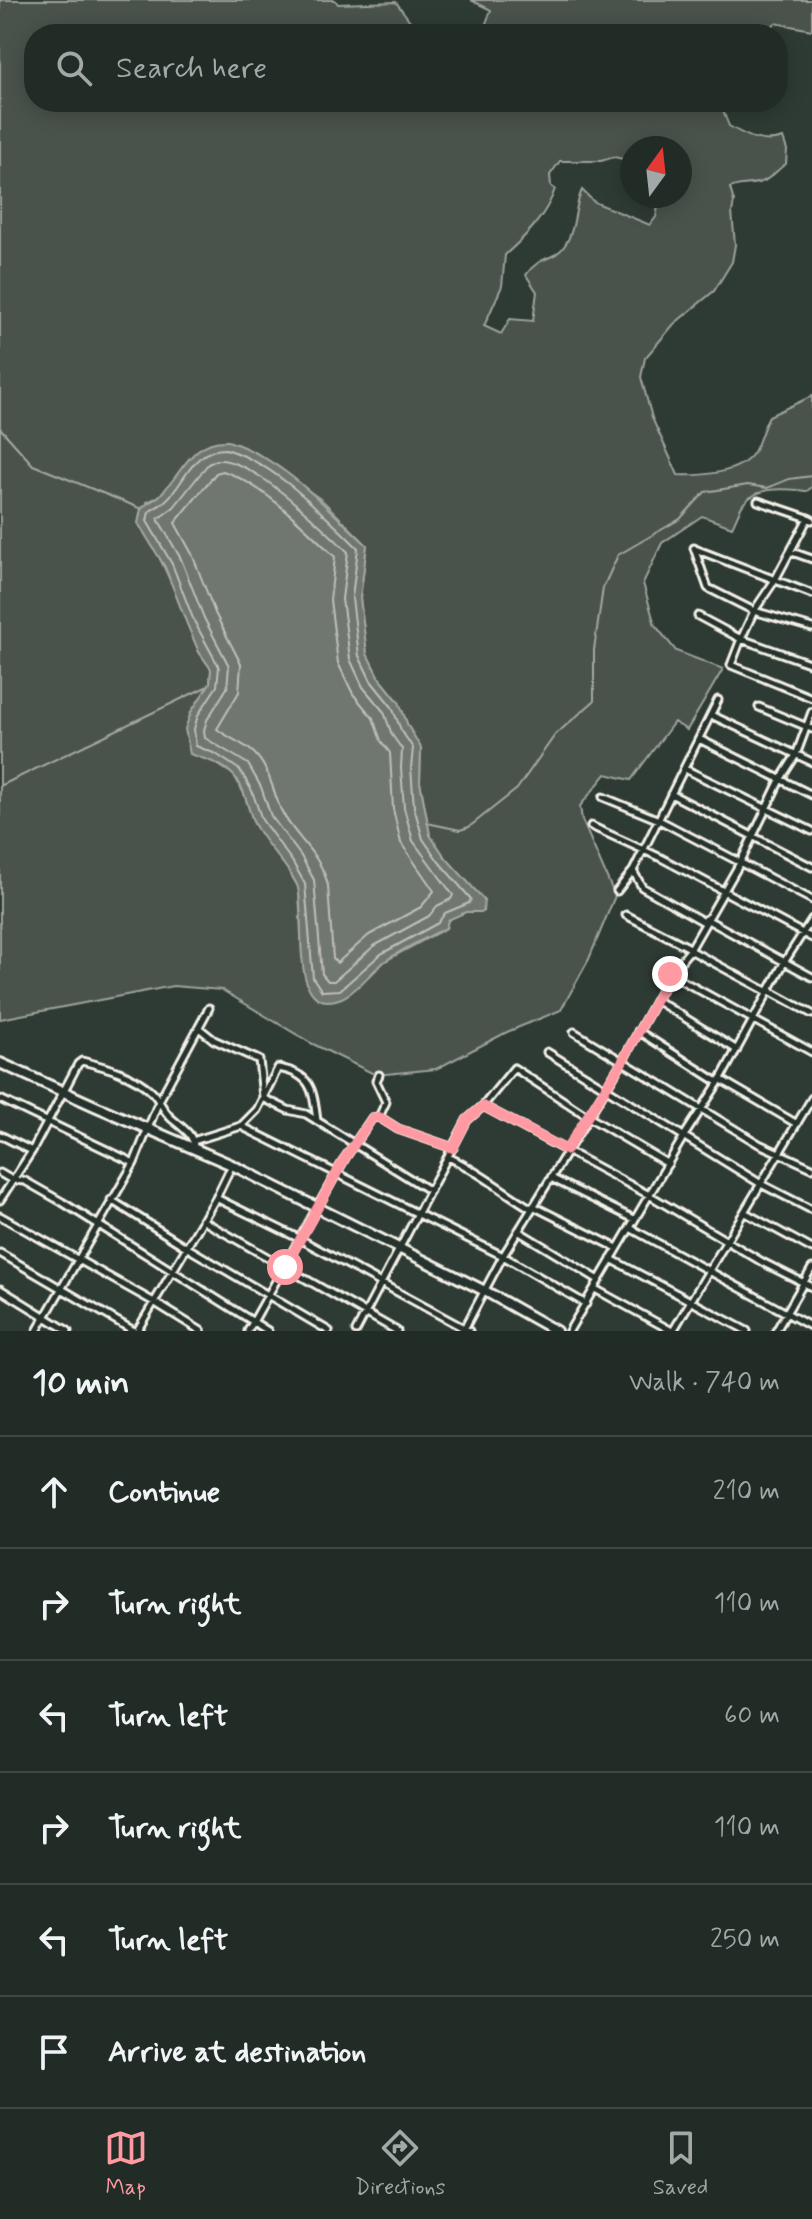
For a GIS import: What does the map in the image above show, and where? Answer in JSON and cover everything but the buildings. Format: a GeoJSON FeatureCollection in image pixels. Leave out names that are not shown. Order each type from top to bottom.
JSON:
{"type":"FeatureCollection","features":[{"type":"Feature","properties":{"kind":"street"},"geometry":{"type":"LineString","coordinates":[[758,501],[810,519],[754,611],[731,665],[812,698]]}},
{"type":"Feature","properties":{"kind":"street"},"geometry":{"type":"LineString","coordinates":[[812,594],[694,548],[708,588],[754,611],[812,628]]}},
{"type":"Feature","properties":{"kind":"street"},"geometry":{"type":"LineString","coordinates":[[792,552],[812,559]]}},
{"type":"Feature","properties":{"kind":"street"},"geometry":{"type":"LineString","coordinates":[[698,616],[741,639],[812,664]]}},
{"type":"Feature","properties":{"kind":"street"},"geometry":{"type":"LineString","coordinates":[[617,891],[633,871],[718,700]]}},
{"type":"Feature","properties":{"kind":"street"},"geometry":{"type":"LineString","coordinates":[[759,707],[809,728]]}},
{"type":"Feature","properties":{"kind":"street"},"geometry":{"type":"LineString","coordinates":[[216,1198],[300,1239],[466,1330],[503,1256],[622,1062],[670,974],[690,949],[740,863],[809,728],[812,712]]}},
{"type":"Feature","properties":{"kind":"street"},"geometry":{"type":"LineString","coordinates":[[711,715],[812,762]]}},
{"type":"Feature","properties":{"kind":"street"},"geometry":{"type":"LineString","coordinates":[[699,739],[812,795]]}},
{"type":"Feature","properties":{"kind":"street"},"geometry":{"type":"LineString","coordinates":[[685,769],[812,831]]}},
{"type":"Feature","properties":{"kind":"street"},"geometry":{"type":"LineString","coordinates":[[671,794],[812,867]]}},
{"type":"Feature","properties":{"kind":"street"},"geometry":{"type":"LineString","coordinates":[[603,797],[659,820],[812,900]]}},
{"type":"Feature","properties":{"kind":"street"},"geometry":{"type":"LineString","coordinates":[[591,826],[642,849],[812,938]]}},
{"type":"Feature","properties":{"kind":"street"},"geometry":{"type":"LineString","coordinates":[[633,871],[642,887],[812,977]]}},
{"type":"Feature","properties":{"kind":"street"},"geometry":{"type":"LineString","coordinates":[[626,915],[812,1014]]}},
{"type":"Feature","properties":{"kind":"street"},"geometry":{"type":"LineString","coordinates":[[569,1331],[812,919]]}},
{"type":"Feature","properties":{"kind":"street"},"geometry":{"type":"LineString","coordinates":[[670,974],[812,1052]]}},
{"type":"Feature","properties":{"kind":"street"},"geometry":{"type":"LineString","coordinates":[[656,1000],[737,1050]]}},
{"type":"Feature","properties":{"kind":"street"},"geometry":{"type":"LineString","coordinates":[[37,1331],[134,1163],[159,1101],[209,1008]]}},
{"type":"Feature","properties":{"kind":"street"},"geometry":{"type":"LineString","coordinates":[[199,1028],[214,1040],[259,1060],[263,1098]]}},
{"type":"Feature","properties":{"kind":"street"},"geometry":{"type":"LineString","coordinates":[[638,1031],[797,1124]]}},
{"type":"Feature","properties":{"kind":"street"},"geometry":{"type":"LineString","coordinates":[[574,1032],[778,1154],[812,1168]]}},
{"type":"Feature","properties":{"kind":"street"},"geometry":{"type":"LineString","coordinates":[[547,1052],[761,1184],[812,1210]]}},
{"type":"Feature","properties":{"kind":"street"},"geometry":{"type":"LineString","coordinates":[[0,1200],[32,1151],[82,1061],[132,1078],[153,1092],[194,1145]]}},
{"type":"Feature","properties":{"kind":"street"},"geometry":{"type":"LineString","coordinates":[[0,1063],[194,1145],[485,1291],[556,1331]]}},
{"type":"Feature","properties":{"kind":"street"},"geometry":{"type":"LineString","coordinates":[[194,1145],[241,1126],[257,1110],[278,1068],[302,1075],[311,1089],[317,1121]]}},
{"type":"Feature","properties":{"kind":"street"},"geometry":{"type":"LineString","coordinates":[[356,1331],[467,1120],[483,1106],[514,1068],[668,1164]]}},
{"type":"Feature","properties":{"kind":"street"},"geometry":{"type":"LineString","coordinates":[[379,1075],[376,1081],[386,1102],[379,1117]]}},
{"type":"Feature","properties":{"kind":"street"},"geometry":{"type":"LineString","coordinates":[[263,1098],[317,1121],[430,1191]]}},
{"type":"Feature","properties":{"kind":"street"},"geometry":{"type":"LineString","coordinates":[[595,1289],[673,1331],[812,1098]]}},
{"type":"Feature","properties":{"kind":"street"},"geometry":{"type":"LineString","coordinates":[[0,1099],[134,1163]]}},
{"type":"Feature","properties":{"kind":"street"},"geometry":{"type":"LineString","coordinates":[[483,1106],[812,1287]]}},
{"type":"Feature","properties":{"kind":"street"},"geometry":{"type":"LineString","coordinates":[[248,1331],[372,1118],[379,1117],[398,1129],[453,1148]]}},
{"type":"Feature","properties":{"kind":"street"},"geometry":{"type":"LineString","coordinates":[[241,1126],[503,1256],[586,1304]]}},
{"type":"Feature","properties":{"kind":"street"},"geometry":{"type":"LineString","coordinates":[[0,1135],[32,1151]]}},
{"type":"Feature","properties":{"kind":"street"},"geometry":{"type":"LineString","coordinates":[[448,1157],[471,1167],[496,1187],[532,1207],[617,1248]]}},
{"type":"Feature","properties":{"kind":"street"},"geometry":{"type":"LineString","coordinates":[[0,1253],[136,1331],[216,1198],[232,1165]]}},
{"type":"Feature","properties":{"kind":"street"},"geometry":{"type":"LineString","coordinates":[[0,1173],[12,1180],[25,1181],[268,1331]]}},
{"type":"Feature","properties":{"kind":"street"},"geometry":{"type":"LineString","coordinates":[[551,1178],[634,1219]]}},
{"type":"Feature","properties":{"kind":"street"},"geometry":{"type":"LineString","coordinates":[[111,1200],[329,1331]]}},
{"type":"Feature","properties":{"kind":"street"},"geometry":{"type":"LineString","coordinates":[[744,1212],[812,1249]]}},
{"type":"Feature","properties":{"kind":"street"},"geometry":{"type":"LineString","coordinates":[[0,1216],[201,1331]]}},
{"type":"Feature","properties":{"kind":"street"},"geometry":{"type":"LineString","coordinates":[[202,1220],[397,1331]]}},
{"type":"Feature","properties":{"kind":"street"},"geometry":{"type":"LineString","coordinates":[[630,1228],[812,1327]]}},
{"type":"Feature","properties":{"kind":"street"},"geometry":{"type":"LineString","coordinates":[[518,1231],[600,1280]]}},
{"type":"Feature","properties":{"kind":"street"},"geometry":{"type":"LineString","coordinates":[[611,1259],[747,1331]]}},
{"type":"Feature","properties":{"kind":"street"},"geometry":{"type":"LineString","coordinates":[[776,1331],[812,1268]]}},
{"type":"Feature","properties":{"kind":"street"},"geometry":{"type":"LineString","coordinates":[[0,1289],[68,1331]]}},
{"type":"Feature","properties":{"kind":"shaded area"},"geometry":{"type":"Polygon","coordinates":[[[0,0],[396,2],[416,24],[24,24],[24,112],[723,112],[729,126],[748,136],[762,140],[783,138],[787,150],[786,164],[764,181],[730,188],[734,202],[735,245],[732,262],[714,291],[674,324],[645,358],[641,377],[652,418],[678,475],[708,474],[740,465],[754,452],[769,416],[812,396],[812,487],[807,491],[757,493],[744,503],[732,527],[702,516],[662,543],[643,583],[655,625],[676,651],[723,669],[687,730],[674,722],[631,780],[606,774],[580,806],[582,820],[615,896],[589,959],[561,1010],[507,1032],[436,1069],[376,1075],[311,1043],[222,990],[173,986],[0,1019],[0,0]],[[620,136],[620,158],[560,161],[550,175],[551,186],[555,189],[541,217],[505,255],[502,286],[484,326],[501,334],[510,319],[533,321],[537,292],[526,275],[536,264],[557,254],[565,245],[582,190],[594,202],[650,225],[658,208],[692,208],[692,136],[620,136]],[[255,452],[147,502],[155,548],[199,652],[211,669],[210,683],[204,692],[212,761],[234,775],[254,824],[299,888],[302,958],[370,976],[385,961],[446,928],[448,920],[484,900],[445,857],[430,835],[420,782],[421,748],[399,702],[378,676],[367,654],[360,598],[367,545],[323,501],[255,452]]]}},
{"type":"Feature","properties":{"kind":"shaded area"},"geometry":{"type":"Polygon","coordinates":[[[471,0],[812,0],[812,30],[775,23],[486,24],[491,10],[471,0]]]}},
{"type":"Feature","properties":{"kind":"water"},"geometry":{"type":"Polygon","coordinates":[[[228,441],[286,472],[367,545],[360,598],[367,654],[378,676],[399,702],[421,748],[420,782],[430,835],[445,857],[484,900],[483,912],[466,912],[448,920],[446,928],[394,955],[353,991],[337,1000],[316,997],[308,986],[297,885],[255,825],[237,780],[224,767],[190,754],[185,729],[191,712],[210,683],[211,669],[199,652],[165,567],[138,523],[141,509],[161,494],[189,458],[205,445],[228,441]]]}},
{"type":"Feature","properties":{"kind":"waterway"},"geometry":{"type":"LineString","coordinates":[[0,428],[33,465],[142,509]]}},
{"type":"Feature","properties":{"kind":"waterway"},"geometry":{"type":"LineString","coordinates":[[427,823],[460,830],[469,827],[517,789],[555,735],[594,701],[594,650],[603,588],[618,555],[680,519],[705,492],[748,485],[767,488],[789,479],[812,476]]}},
{"type":"Feature","properties":{"kind":"waterway"},"geometry":{"type":"LineString","coordinates":[[0,786],[208,686]]}},
{"type":"Feature","properties":{"kind":"route"},"geometry":{"type":"LineString","coordinates":[[285,1267],[345,1158],[372,1118],[379,1117],[398,1129],[453,1148],[467,1120],[483,1106],[566,1150],[622,1062],[670,974]]}}]}
